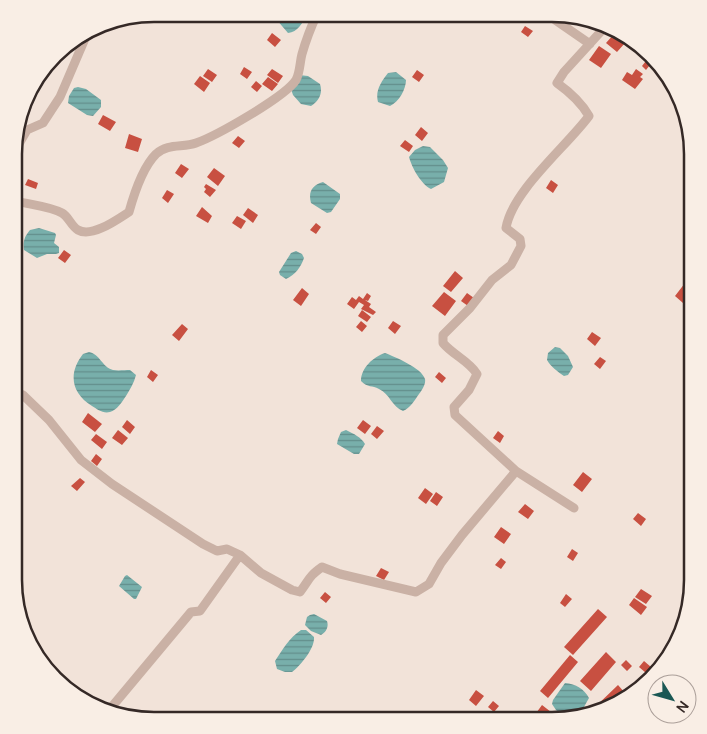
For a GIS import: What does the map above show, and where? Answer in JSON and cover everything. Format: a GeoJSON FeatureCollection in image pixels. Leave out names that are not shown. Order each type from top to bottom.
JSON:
{"type":"FeatureCollection","features":[{"type":"Feature","properties":{"kind":"street"},"geometry":{"type":"LineString","coordinates":[[22,202],[64,214],[79,230],[86,232],[111,224],[129,212],[135,191],[143,174],[157,153],[174,145],[197,143],[246,118],[282,92],[296,79],[308,34],[313,22]]}},
{"type":"Feature","properties":{"kind":"street"},"geometry":{"type":"LineString","coordinates":[[559,23],[590,44]]}},
{"type":"Feature","properties":{"kind":"street"},"geometry":{"type":"LineString","coordinates":[[574,508],[516,471],[455,416],[454,406],[469,390],[477,374],[472,366],[446,347],[443,343],[443,335],[470,308],[492,280],[511,264],[521,246],[520,239],[506,228],[508,217],[515,203],[547,163],[589,116],[578,100],[557,84],[564,72],[601,32]]}},
{"type":"Feature","properties":{"kind":"street"},"geometry":{"type":"LineString","coordinates":[[24,135],[27,130],[42,123],[60,98],[83,44]]}},
{"type":"Feature","properties":{"kind":"street"},"geometry":{"type":"LineString","coordinates":[[23,395],[49,420],[81,460],[112,484],[203,544],[217,551],[227,549],[240,555],[261,573],[292,590],[300,592],[306,585],[310,575],[322,567],[340,574],[416,592],[429,584],[462,535],[516,471]]}},
{"type":"Feature","properties":{"kind":"street"},"geometry":{"type":"LineString","coordinates":[[114,704],[191,612],[200,611],[240,555]]}},
{"type":"Feature","properties":{"kind":"water"},"geometry":{"type":"Polygon","coordinates":[[[279,22],[302,22],[297,29],[288,33],[279,22]]]}},
{"type":"Feature","properties":{"kind":"water"},"geometry":{"type":"Polygon","coordinates":[[[396,72],[406,80],[401,95],[390,106],[378,102],[377,94],[381,83],[388,73],[396,72]]]}},
{"type":"Feature","properties":{"kind":"water"},"geometry":{"type":"Polygon","coordinates":[[[299,75],[308,76],[320,84],[320,96],[311,106],[301,104],[293,95],[291,89],[299,75]]]}},
{"type":"Feature","properties":{"kind":"water"},"geometry":{"type":"Polygon","coordinates":[[[74,88],[86,89],[101,100],[101,107],[93,116],[87,115],[68,103],[69,96],[74,88]]]}},
{"type":"Feature","properties":{"kind":"water"},"geometry":{"type":"Polygon","coordinates":[[[423,146],[430,147],[448,168],[444,182],[431,189],[417,175],[409,157],[415,150],[423,146]]]}},
{"type":"Feature","properties":{"kind":"water"},"geometry":{"type":"Polygon","coordinates":[[[323,182],[340,194],[340,199],[331,212],[327,213],[311,203],[310,199],[312,189],[323,182]]]}},
{"type":"Feature","properties":{"kind":"water"},"geometry":{"type":"Polygon","coordinates":[[[39,228],[55,233],[54,243],[59,247],[59,253],[47,254],[37,258],[24,250],[24,240],[30,230],[39,228]]]}},
{"type":"Feature","properties":{"kind":"water"},"geometry":{"type":"Polygon","coordinates":[[[296,251],[302,254],[304,258],[297,270],[286,279],[279,272],[291,253],[296,251]]]}},
{"type":"Feature","properties":{"kind":"water"},"geometry":{"type":"Polygon","coordinates":[[[555,347],[560,348],[568,356],[573,367],[568,375],[564,376],[561,374],[547,360],[548,353],[555,347]]]}},
{"type":"Feature","properties":{"kind":"water"},"geometry":{"type":"Polygon","coordinates":[[[89,352],[96,355],[109,368],[130,370],[136,375],[123,401],[113,411],[103,412],[98,410],[85,401],[76,389],[74,382],[75,368],[83,354],[89,352]]]}},
{"type":"Feature","properties":{"kind":"water"},"geometry":{"type":"Polygon","coordinates":[[[385,353],[414,367],[425,379],[424,387],[406,410],[403,411],[396,407],[383,391],[366,385],[361,381],[365,367],[376,357],[385,353]]]}},
{"type":"Feature","properties":{"kind":"water"},"geometry":{"type":"Polygon","coordinates":[[[346,430],[354,434],[365,444],[359,454],[354,454],[337,444],[341,432],[346,430]]]}},
{"type":"Feature","properties":{"kind":"water"},"geometry":{"type":"Polygon","coordinates":[[[127,575],[142,587],[136,599],[119,586],[127,575]]]}},
{"type":"Feature","properties":{"kind":"water"},"geometry":{"type":"Polygon","coordinates":[[[314,614],[327,621],[327,629],[321,635],[311,631],[305,625],[307,617],[314,614]]]}},
{"type":"Feature","properties":{"kind":"water"},"geometry":{"type":"Polygon","coordinates":[[[301,630],[306,630],[314,637],[310,651],[292,672],[277,669],[275,661],[290,640],[301,630]]]}},
{"type":"Feature","properties":{"kind":"water"},"geometry":{"type":"Polygon","coordinates":[[[565,683],[573,684],[585,692],[589,698],[584,707],[561,711],[556,710],[552,704],[565,683]]]}},
{"type":"Feature","properties":{"kind":"building"},"geometry":{"type":"Polygon","coordinates":[[[525,26],[533,31],[528,37],[521,32],[525,26]]]}},
{"type":"Feature","properties":{"kind":"building"},"geometry":{"type":"Polygon","coordinates":[[[272,33],[281,40],[275,47],[267,40],[272,33]]]}},
{"type":"Feature","properties":{"kind":"building"},"geometry":{"type":"Polygon","coordinates":[[[612,36],[624,44],[617,52],[606,43],[612,36]]]}},
{"type":"Feature","properties":{"kind":"building"},"geometry":{"type":"Polygon","coordinates":[[[599,46],[611,54],[601,68],[589,60],[599,46]]]}},
{"type":"Feature","properties":{"kind":"building"},"geometry":{"type":"Polygon","coordinates":[[[646,62],[650,66],[646,70],[642,66],[646,62]]]}},
{"type":"Feature","properties":{"kind":"building"},"geometry":{"type":"Polygon","coordinates":[[[244,67],[252,72],[247,79],[240,74],[244,67]]]}},
{"type":"Feature","properties":{"kind":"building"},"geometry":{"type":"Polygon","coordinates":[[[208,69],[217,75],[212,82],[203,76],[208,69]]]}},
{"type":"Feature","properties":{"kind":"building"},"geometry":{"type":"Polygon","coordinates":[[[272,69],[283,76],[278,83],[267,75],[272,69]]]}},
{"type":"Feature","properties":{"kind":"building"},"geometry":{"type":"Polygon","coordinates":[[[636,69],[643,74],[640,77],[643,79],[635,89],[622,80],[627,72],[632,75],[636,69]]]}},
{"type":"Feature","properties":{"kind":"building"},"geometry":{"type":"Polygon","coordinates":[[[417,70],[424,75],[419,82],[412,77],[417,70]]]}},
{"type":"Feature","properties":{"kind":"building"},"geometry":{"type":"Polygon","coordinates":[[[200,76],[210,83],[204,92],[194,84],[200,76]]]}},
{"type":"Feature","properties":{"kind":"building"},"geometry":{"type":"Polygon","coordinates":[[[268,77],[278,84],[272,91],[262,84],[268,77]]]}},
{"type":"Feature","properties":{"kind":"building"},"geometry":{"type":"Polygon","coordinates":[[[256,81],[262,86],[257,92],[251,87],[256,81]]]}},
{"type":"Feature","properties":{"kind":"building"},"geometry":{"type":"Polygon","coordinates":[[[103,115],[116,122],[110,131],[98,124],[103,115]]]}},
{"type":"Feature","properties":{"kind":"building"},"geometry":{"type":"Polygon","coordinates":[[[421,127],[428,133],[422,141],[415,135],[421,127]]]}},
{"type":"Feature","properties":{"kind":"building"},"geometry":{"type":"Polygon","coordinates":[[[129,134],[142,139],[138,152],[125,148],[129,134]]]}},
{"type":"Feature","properties":{"kind":"building"},"geometry":{"type":"Polygon","coordinates":[[[238,136],[245,141],[239,148],[232,143],[238,136]]]}},
{"type":"Feature","properties":{"kind":"building"},"geometry":{"type":"Polygon","coordinates":[[[405,140],[413,146],[409,152],[400,146],[405,140]]]}},
{"type":"Feature","properties":{"kind":"building"},"geometry":{"type":"Polygon","coordinates":[[[181,164],[189,169],[182,178],[175,173],[181,164]]]}},
{"type":"Feature","properties":{"kind":"building"},"geometry":{"type":"Polygon","coordinates":[[[214,168],[225,176],[218,186],[207,177],[214,168]]]}},
{"type":"Feature","properties":{"kind":"building"},"geometry":{"type":"Polygon","coordinates":[[[28,179],[38,183],[36,189],[25,185],[28,179]]]}},
{"type":"Feature","properties":{"kind":"building"},"geometry":{"type":"Polygon","coordinates":[[[551,180],[558,185],[553,193],[546,188],[551,180]]]}},
{"type":"Feature","properties":{"kind":"building"},"geometry":{"type":"Polygon","coordinates":[[[206,184],[216,190],[210,197],[204,192],[206,184]]]}},
{"type":"Feature","properties":{"kind":"building"},"geometry":{"type":"Polygon","coordinates":[[[167,190],[174,194],[168,203],[162,198],[167,190]]]}},
{"type":"Feature","properties":{"kind":"building"},"geometry":{"type":"Polygon","coordinates":[[[202,207],[212,216],[208,223],[196,216],[202,207]]]}},
{"type":"Feature","properties":{"kind":"building"},"geometry":{"type":"Polygon","coordinates":[[[248,208],[258,215],[253,223],[243,215],[248,208]]]}},
{"type":"Feature","properties":{"kind":"building"},"geometry":{"type":"Polygon","coordinates":[[[237,216],[246,221],[241,229],[232,223],[237,216]]]}},
{"type":"Feature","properties":{"kind":"building"},"geometry":{"type":"Polygon","coordinates":[[[316,223],[321,227],[316,234],[310,230],[316,223]]]}},
{"type":"Feature","properties":{"kind":"building"},"geometry":{"type":"Polygon","coordinates":[[[64,250],[71,255],[65,263],[58,258],[64,250]]]}},
{"type":"Feature","properties":{"kind":"building"},"geometry":{"type":"Polygon","coordinates":[[[455,271],[463,278],[451,292],[443,286],[455,271]]]}},
{"type":"Feature","properties":{"kind":"building"},"geometry":{"type":"Polygon","coordinates":[[[684,284],[683,303],[675,296],[684,284]]]}},
{"type":"Feature","properties":{"kind":"building"},"geometry":{"type":"Polygon","coordinates":[[[302,288],[309,294],[301,306],[293,300],[302,288]]]}},
{"type":"Feature","properties":{"kind":"building"},"geometry":{"type":"Polygon","coordinates":[[[444,292],[456,301],[445,316],[432,306],[444,292]]]}},
{"type":"Feature","properties":{"kind":"building"},"geometry":{"type":"Polygon","coordinates":[[[367,293],[371,296],[368,301],[365,300],[371,304],[369,307],[376,312],[373,315],[361,309],[364,305],[359,302],[354,309],[347,304],[352,297],[356,300],[359,296],[363,299],[367,293]]]}},
{"type":"Feature","properties":{"kind":"building"},"geometry":{"type":"Polygon","coordinates":[[[467,293],[474,298],[468,306],[461,301],[467,293]]]}},
{"type":"Feature","properties":{"kind":"building"},"geometry":{"type":"Polygon","coordinates":[[[362,310],[371,317],[367,322],[358,316],[362,310]]]}},
{"type":"Feature","properties":{"kind":"building"},"geometry":{"type":"Polygon","coordinates":[[[361,321],[367,326],[362,332],[356,327],[361,321]]]}},
{"type":"Feature","properties":{"kind":"building"},"geometry":{"type":"Polygon","coordinates":[[[393,321],[401,326],[395,334],[388,328],[393,321]]]}},
{"type":"Feature","properties":{"kind":"building"},"geometry":{"type":"Polygon","coordinates":[[[182,324],[188,329],[179,341],[172,335],[182,324]]]}},
{"type":"Feature","properties":{"kind":"building"},"geometry":{"type":"Polygon","coordinates":[[[592,332],[601,338],[595,346],[587,339],[592,332]]]}},
{"type":"Feature","properties":{"kind":"building"},"geometry":{"type":"Polygon","coordinates":[[[600,357],[606,361],[600,369],[594,364],[600,357]]]}},
{"type":"Feature","properties":{"kind":"building"},"geometry":{"type":"Polygon","coordinates":[[[151,370],[158,375],[153,382],[147,377],[151,370]]]}},
{"type":"Feature","properties":{"kind":"building"},"geometry":{"type":"Polygon","coordinates":[[[439,372],[446,378],[442,383],[435,377],[439,372]]]}},
{"type":"Feature","properties":{"kind":"building"},"geometry":{"type":"Polygon","coordinates":[[[88,413],[102,424],[95,432],[82,422],[88,413]]]}},
{"type":"Feature","properties":{"kind":"building"},"geometry":{"type":"Polygon","coordinates":[[[127,420],[135,427],[130,434],[122,427],[127,420]]]}},
{"type":"Feature","properties":{"kind":"building"},"geometry":{"type":"Polygon","coordinates":[[[363,420],[371,426],[365,434],[357,428],[363,420]]]}},
{"type":"Feature","properties":{"kind":"building"},"geometry":{"type":"Polygon","coordinates":[[[377,426],[384,431],[377,439],[371,434],[377,426]]]}},
{"type":"Feature","properties":{"kind":"building"},"geometry":{"type":"Polygon","coordinates":[[[118,430],[128,438],[122,445],[112,438],[118,430]]]}},
{"type":"Feature","properties":{"kind":"building"},"geometry":{"type":"Polygon","coordinates":[[[498,431],[504,436],[500,443],[493,438],[498,431]]]}},
{"type":"Feature","properties":{"kind":"building"},"geometry":{"type":"Polygon","coordinates":[[[96,434],[107,442],[102,449],[91,440],[96,434]]]}},
{"type":"Feature","properties":{"kind":"building"},"geometry":{"type":"Polygon","coordinates":[[[96,454],[102,459],[97,466],[91,461],[96,454]]]}},
{"type":"Feature","properties":{"kind":"building"},"geometry":{"type":"Polygon","coordinates":[[[583,472],[592,479],[582,492],[573,485],[583,472]]]}},
{"type":"Feature","properties":{"kind":"building"},"geometry":{"type":"Polygon","coordinates":[[[80,478],[85,482],[77,491],[71,486],[80,478]]]}},
{"type":"Feature","properties":{"kind":"building"},"geometry":{"type":"Polygon","coordinates":[[[425,488],[433,494],[426,504],[418,498],[425,488]]]}},
{"type":"Feature","properties":{"kind":"building"},"geometry":{"type":"Polygon","coordinates":[[[436,492],[443,497],[437,506],[430,501],[436,492]]]}},
{"type":"Feature","properties":{"kind":"building"},"geometry":{"type":"Polygon","coordinates":[[[525,504],[534,511],[528,519],[518,512],[525,504]]]}},
{"type":"Feature","properties":{"kind":"building"},"geometry":{"type":"Polygon","coordinates":[[[638,513],[646,519],[641,526],[633,519],[638,513]]]}},
{"type":"Feature","properties":{"kind":"building"},"geometry":{"type":"Polygon","coordinates":[[[501,527],[511,534],[504,544],[494,537],[501,527]]]}},
{"type":"Feature","properties":{"kind":"building"},"geometry":{"type":"Polygon","coordinates":[[[572,549],[578,553],[573,561],[567,557],[572,549]]]}},
{"type":"Feature","properties":{"kind":"building"},"geometry":{"type":"Polygon","coordinates":[[[501,558],[506,562],[501,569],[495,565],[501,558]]]}},
{"type":"Feature","properties":{"kind":"building"},"geometry":{"type":"Polygon","coordinates":[[[381,568],[389,572],[384,580],[376,576],[381,568]]]}},
{"type":"Feature","properties":{"kind":"building"},"geometry":{"type":"Polygon","coordinates":[[[641,589],[652,596],[646,604],[635,597],[641,589]]]}},
{"type":"Feature","properties":{"kind":"building"},"geometry":{"type":"Polygon","coordinates":[[[325,592],[331,597],[326,603],[320,598],[325,592]]]}},
{"type":"Feature","properties":{"kind":"building"},"geometry":{"type":"Polygon","coordinates":[[[566,594],[572,599],[565,607],[560,603],[566,594]]]}},
{"type":"Feature","properties":{"kind":"building"},"geometry":{"type":"Polygon","coordinates":[[[634,598],[647,607],[641,615],[629,605],[634,598]]]}},
{"type":"Feature","properties":{"kind":"building"},"geometry":{"type":"Polygon","coordinates":[[[598,609],[607,617],[573,655],[564,647],[598,609]]]}},
{"type":"Feature","properties":{"kind":"building"},"geometry":{"type":"Polygon","coordinates":[[[606,652],[616,662],[591,691],[580,681],[606,652]]]}},
{"type":"Feature","properties":{"kind":"building"},"geometry":{"type":"Polygon","coordinates":[[[570,655],[578,662],[548,698],[540,691],[570,655]]]}},
{"type":"Feature","properties":{"kind":"building"},"geometry":{"type":"Polygon","coordinates":[[[626,660],[632,666],[627,671],[621,665],[626,660]]]}},
{"type":"Feature","properties":{"kind":"building"},"geometry":{"type":"Polygon","coordinates":[[[644,661],[651,667],[645,673],[639,667],[644,661]]]}},
{"type":"Feature","properties":{"kind":"building"},"geometry":{"type":"Polygon","coordinates":[[[618,685],[623,691],[611,698],[600,702],[618,685]]]}},
{"type":"Feature","properties":{"kind":"building"},"geometry":{"type":"Polygon","coordinates":[[[476,690],[484,696],[476,706],[469,700],[476,690]]]}},
{"type":"Feature","properties":{"kind":"building"},"geometry":{"type":"Polygon","coordinates":[[[493,701],[499,706],[495,711],[488,707],[493,701]]]}},
{"type":"Feature","properties":{"kind":"building"},"geometry":{"type":"Polygon","coordinates":[[[542,705],[550,711],[538,711],[542,705]]]}}]}
